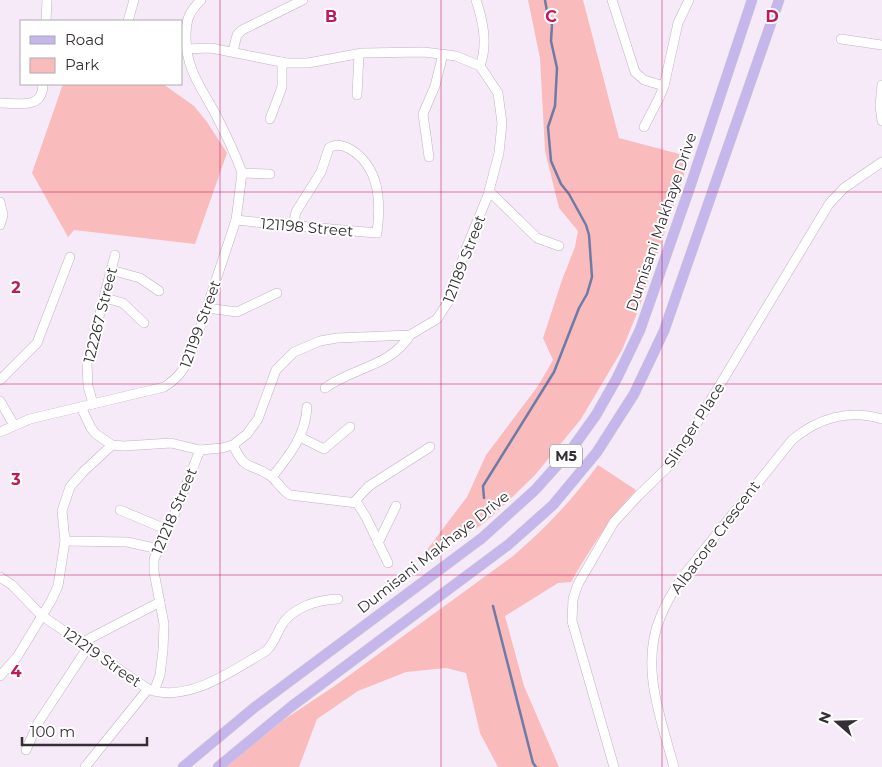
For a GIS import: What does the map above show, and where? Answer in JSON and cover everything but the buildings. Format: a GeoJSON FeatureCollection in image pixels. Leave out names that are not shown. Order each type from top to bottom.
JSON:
{"type":"FeatureCollection","features":[{"type":"Feature","properties":{"kind":"main road","name":"Dumisani Makhaye Drive"},"geometry":{"type":"LineString","coordinates":[[183,767],[255,707],[482,538],[530,495],[571,450],[596,415],[640,330],[694,176],[752,0]]}},
{"type":"Feature","properties":{"kind":"main road","name":"M5"},"geometry":{"type":"LineString","coordinates":[[218,767],[292,706],[508,545],[553,504],[597,452],[634,394],[664,330],[780,0]]}},
{"type":"Feature","properties":{"kind":"street"},"geometry":{"type":"LineString","coordinates":[[46,20],[47,0]]}},
{"type":"Feature","properties":{"kind":"street"},"geometry":{"type":"LineString","coordinates":[[128,20],[134,0]]}},
{"type":"Feature","properties":{"kind":"street"},"geometry":{"type":"LineString","coordinates":[[201,0],[189,14],[186,29],[186,49],[190,68],[230,144],[242,173],[270,174]]}},
{"type":"Feature","properties":{"kind":"street"},"geometry":{"type":"LineString","coordinates":[[234,51],[237,35],[242,30],[303,0]]}},
{"type":"Feature","properties":{"kind":"street"},"geometry":{"type":"LineString","coordinates":[[186,49],[211,48],[234,51],[282,62],[308,63],[358,54],[424,52],[456,56],[480,66],[483,59],[484,41],[483,26],[476,0]]}},
{"type":"Feature","properties":{"kind":"street"},"geometry":{"type":"LineString","coordinates":[[612,0],[635,72],[644,80],[664,86]]}},
{"type":"Feature","properties":{"kind":"street"},"geometry":{"type":"LineString","coordinates":[[644,127],[664,86],[678,22],[689,0]]}},
{"type":"Feature","properties":{"kind":"street"},"geometry":{"type":"LineString","coordinates":[[841,39],[882,45]]}},
{"type":"Feature","properties":{"kind":"street"},"geometry":{"type":"LineString","coordinates":[[357,95],[358,54]]}},
{"type":"Feature","properties":{"kind":"street"},"geometry":{"type":"LineString","coordinates":[[429,157],[423,114],[435,86],[443,54]]}},
{"type":"Feature","properties":{"kind":"street"},"geometry":{"type":"LineString","coordinates":[[270,119],[282,88],[282,62]]}},
{"type":"Feature","properties":{"kind":"street","name":"121189 Street"},"geometry":{"type":"LineString","coordinates":[[233,445],[247,434],[258,419],[276,370],[294,352],[320,341],[336,338],[410,335],[437,319],[444,310],[450,299],[466,249],[489,191],[499,153],[501,113],[498,93],[480,66]]}},
{"type":"Feature","properties":{"kind":"street"},"geometry":{"type":"LineString","coordinates":[[0,103],[35,102],[42,95],[43,85]]}},
{"type":"Feature","properties":{"kind":"street"},"geometry":{"type":"LineString","coordinates":[[882,85],[880,106],[882,121]]}},
{"type":"Feature","properties":{"kind":"street","name":"121198 Street"},"geometry":{"type":"LineString","coordinates":[[236,220],[293,226],[378,233],[379,197],[377,187],[372,173],[360,156],[352,150],[336,144],[327,150],[321,172],[296,212],[293,226]]}},
{"type":"Feature","properties":{"kind":"street","name":"Slinger Place"},"geometry":{"type":"LineString","coordinates":[[614,767],[572,621],[573,599],[578,584],[614,522],[674,461],[829,204],[844,188],[882,162]]}},
{"type":"Feature","properties":{"kind":"street","name":"121199 Street"},"geometry":{"type":"LineString","coordinates":[[0,432],[14,424],[46,415],[164,387],[185,369],[236,220],[242,173]]}},
{"type":"Feature","properties":{"kind":"street"},"geometry":{"type":"LineString","coordinates":[[489,191],[537,238],[559,246]]}},
{"type":"Feature","properties":{"kind":"street"},"geometry":{"type":"LineString","coordinates":[[0,202],[3,215],[0,225]]}},
{"type":"Feature","properties":{"kind":"street","name":"122267 Street"},"geometry":{"type":"LineString","coordinates":[[93,404],[88,386],[87,363],[115,256]]}},
{"type":"Feature","properties":{"kind":"street"},"geometry":{"type":"LineString","coordinates":[[0,380],[34,349],[70,257]]}},
{"type":"Feature","properties":{"kind":"street"},"geometry":{"type":"LineString","coordinates":[[112,270],[140,278],[159,291]]}},
{"type":"Feature","properties":{"kind":"street"},"geometry":{"type":"LineString","coordinates":[[207,308],[237,312],[277,293]]}},
{"type":"Feature","properties":{"kind":"street"},"geometry":{"type":"LineString","coordinates":[[105,298],[123,303],[144,323]]}},
{"type":"Feature","properties":{"kind":"street"},"geometry":{"type":"LineString","coordinates":[[325,388],[346,375],[384,360],[396,353],[410,335]]}},
{"type":"Feature","properties":{"kind":"street"},"geometry":{"type":"LineString","coordinates":[[0,401],[14,424]]}},
{"type":"Feature","properties":{"kind":"street"},"geometry":{"type":"LineString","coordinates":[[81,407],[91,428],[96,434],[112,445],[171,443],[200,450],[233,445],[244,464],[272,477],[283,490],[293,496],[354,502],[361,508],[388,563]]}},
{"type":"Feature","properties":{"kind":"street"},"geometry":{"type":"LineString","coordinates":[[272,477],[300,438],[305,424],[307,407]]}},
{"type":"Feature","properties":{"kind":"street","name":"Albacore Crescent"},"geometry":{"type":"LineString","coordinates":[[674,767],[652,683],[651,660],[653,638],[659,618],[671,594],[684,574],[792,440],[817,423],[841,415],[858,414],[882,419]]}},
{"type":"Feature","properties":{"kind":"street"},"geometry":{"type":"LineString","coordinates":[[300,438],[324,450],[350,427]]}},
{"type":"Feature","properties":{"kind":"street"},"geometry":{"type":"LineString","coordinates":[[0,676],[17,657],[58,586],[65,541],[62,511],[70,487],[112,445]]}},
{"type":"Feature","properties":{"kind":"street"},"geometry":{"type":"LineString","coordinates":[[354,502],[369,486],[430,447]]}},
{"type":"Feature","properties":{"kind":"street","name":"121218 Street"},"geometry":{"type":"LineString","coordinates":[[151,690],[160,676],[164,624],[154,559],[168,530],[200,450]]}},
{"type":"Feature","properties":{"kind":"street"},"geometry":{"type":"LineString","coordinates":[[378,543],[396,506]]}},
{"type":"Feature","properties":{"kind":"street"},"geometry":{"type":"LineString","coordinates":[[120,510],[168,530]]}},
{"type":"Feature","properties":{"kind":"street"},"geometry":{"type":"LineString","coordinates":[[65,541],[127,542],[159,549]]}},
{"type":"Feature","properties":{"kind":"street","name":"121219 Street"},"geometry":{"type":"LineString","coordinates":[[0,577],[12,586],[41,615],[151,690],[187,690],[211,682],[266,651],[285,621],[300,609],[319,601],[338,599]]}},
{"type":"Feature","properties":{"kind":"street"},"geometry":{"type":"LineString","coordinates":[[26,750],[38,723],[84,645],[160,602]]}},
{"type":"Feature","properties":{"kind":"street"},"geometry":{"type":"LineString","coordinates":[[85,767],[151,690]]}},
{"type":"Feature","properties":{"kind":"green space"},"geometry":{"type":"Polygon","coordinates":[[[528,0],[583,0],[619,138],[683,155],[687,166],[638,311],[622,350],[581,419],[535,475],[499,510],[480,526],[423,555],[467,497],[486,455],[538,386],[553,360],[543,338],[575,247],[578,231],[559,208],[545,151],[540,58],[528,0]]]}},
{"type":"Feature","properties":{"kind":"green space"},"geometry":{"type":"Polygon","coordinates":[[[63,85],[164,85],[194,106],[227,153],[195,244],[74,230],[68,237],[32,173],[63,85]]]}},
{"type":"Feature","properties":{"kind":"green space"},"geometry":{"type":"Polygon","coordinates":[[[598,465],[636,490],[601,534],[571,582],[558,583],[505,616],[524,686],[559,767],[498,767],[480,733],[466,673],[446,668],[406,672],[358,691],[317,719],[299,767],[226,767],[282,721],[336,685],[513,556],[558,513],[598,465]]]}},
{"type":"Feature","properties":{"kind":"waterway"},"geometry":{"type":"LineString","coordinates":[[484,498],[483,486],[554,372],[579,308],[587,294],[592,277],[589,235],[586,225],[569,194],[561,184],[551,161],[548,127],[555,106],[557,68],[551,41],[552,25],[548,17],[545,0]]}},
{"type":"Feature","properties":{"kind":"waterway"},"geometry":{"type":"LineString","coordinates":[[493,606],[533,763],[536,767]]}}]}
